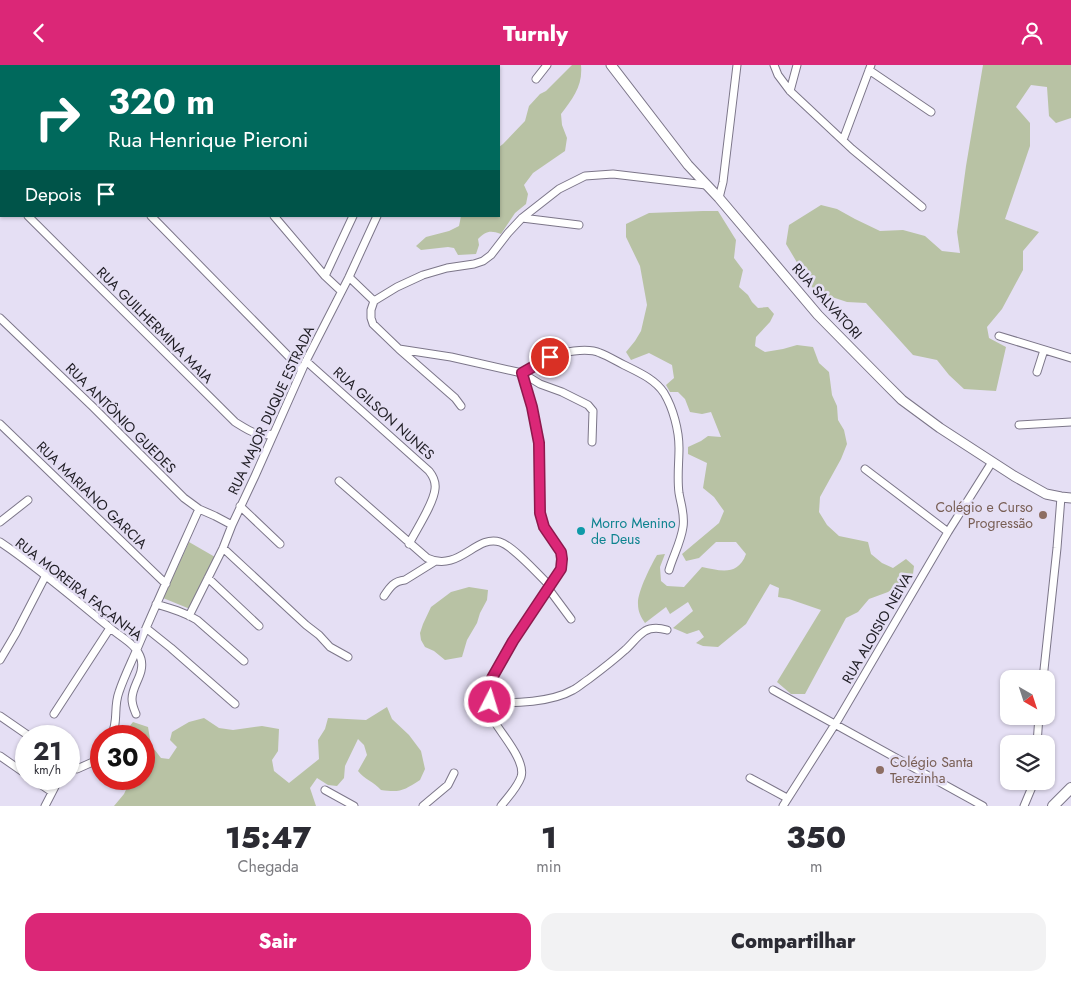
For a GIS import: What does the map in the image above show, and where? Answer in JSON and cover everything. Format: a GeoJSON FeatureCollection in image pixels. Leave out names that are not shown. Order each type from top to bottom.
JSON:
{"type":"FeatureCollection","features":[{"type":"Feature","properties":{"kind":"main road","name":"RUA SALVATORI"},"geometry":{"type":"LineString","coordinates":[[614,66],[688,165],[818,315],[902,400],[992,463],[1033,488],[1046,494],[1071,498]]}},
{"type":"Feature","properties":{"kind":"main road"},"geometry":{"type":"LineString","coordinates":[[1052,806],[1071,788]]}},
{"type":"Feature","properties":{"kind":"street"},"geometry":{"type":"LineString","coordinates":[[536,79],[548,65]]}},
{"type":"Feature","properties":{"kind":"street"},"geometry":{"type":"LineString","coordinates":[[719,199],[723,182],[737,65]]}},
{"type":"Feature","properties":{"kind":"street"},"geometry":{"type":"LineString","coordinates":[[774,65],[778,75],[790,91],[852,149],[922,207]]}},
{"type":"Feature","properties":{"kind":"street"},"geometry":{"type":"LineString","coordinates":[[790,91],[797,65]]}},
{"type":"Feature","properties":{"kind":"street"},"geometry":{"type":"LineString","coordinates":[[843,140],[870,68],[932,112]]}},
{"type":"Feature","properties":{"kind":"street"},"geometry":{"type":"LineString","coordinates":[[461,406],[455,398],[373,324],[371,310],[374,301],[423,275],[447,268],[474,265],[483,261],[491,255],[522,218],[559,189],[585,176],[613,174],[706,185]]}},
{"type":"Feature","properties":{"kind":"street","name":"RUA GUILHERMINA MAIA"},"geometry":{"type":"LineString","coordinates":[[29,217],[235,422],[250,432],[265,436],[273,434]]}},
{"type":"Feature","properties":{"kind":"street"},"geometry":{"type":"LineString","coordinates":[[152,217],[302,370]]}},
{"type":"Feature","properties":{"kind":"street"},"geometry":{"type":"LineString","coordinates":[[275,217],[325,276],[341,291]]}},
{"type":"Feature","properties":{"kind":"street"},"geometry":{"type":"LineString","coordinates":[[325,276],[353,217]]}},
{"type":"Feature","properties":{"kind":"street","name":"RUA MAJOR DUQUE ESTRADA"},"geometry":{"type":"LineString","coordinates":[[189,616],[223,548],[240,505],[255,476],[306,361],[349,277],[377,217]]}},
{"type":"Feature","properties":{"kind":"street"},"geometry":{"type":"LineString","coordinates":[[522,218],[579,225]]}},
{"type":"Feature","properties":{"kind":"street"},"geometry":{"type":"LineString","coordinates":[[349,277],[374,301]]}},
{"type":"Feature","properties":{"kind":"street","name":"RUA ANTÔNIO GUEDES"},"geometry":{"type":"LineString","coordinates":[[0,318],[184,498],[199,509],[215,515],[232,525]]}},
{"type":"Feature","properties":{"kind":"street"},"geometry":{"type":"LineString","coordinates":[[998,336],[1071,358]]}},
{"type":"Feature","properties":{"kind":"street"},"geometry":{"type":"LineString","coordinates":[[399,349],[452,357],[522,373],[540,384],[562,392],[588,405],[592,411],[592,443]]}},
{"type":"Feature","properties":{"kind":"street"},"geometry":{"type":"LineString","coordinates":[[522,373],[550,357],[577,350],[592,350],[643,375],[654,382],[663,392],[677,429],[679,493],[684,517],[682,534],[669,570]]}},
{"type":"Feature","properties":{"kind":"street"},"geometry":{"type":"LineString","coordinates":[[1038,372],[1044,350]]}},
{"type":"Feature","properties":{"kind":"street","name":"RUA GILSON NUNES"},"geometry":{"type":"LineString","coordinates":[[306,361],[434,477],[435,490],[433,498],[409,543]]}},
{"type":"Feature","properties":{"kind":"street"},"geometry":{"type":"LineString","coordinates":[[501,806],[517,785],[522,770],[507,739],[496,724],[492,713],[489,689],[492,678],[513,641],[561,569],[562,559],[561,552],[544,527],[540,513],[539,443],[532,407],[522,373]]}},
{"type":"Feature","properties":{"kind":"street"},"geometry":{"type":"LineString","coordinates":[[1019,425],[1071,422]]}},
{"type":"Feature","properties":{"kind":"street","name":"RUA MARIANO GARCIA"},"geometry":{"type":"LineString","coordinates":[[0,424],[166,584]]}},
{"type":"Feature","properties":{"kind":"street","name":"RUA ALOISIO NEIVA"},"geometry":{"type":"LineString","coordinates":[[783,806],[948,532],[992,463]]}},
{"type":"Feature","properties":{"kind":"street"},"geometry":{"type":"LineString","coordinates":[[865,469],[948,532]]}},
{"type":"Feature","properties":{"kind":"street"},"geometry":{"type":"LineString","coordinates":[[338,481],[409,543],[427,558],[434,561],[443,562],[456,559],[487,542],[498,541],[506,544],[549,587],[571,619]]}},
{"type":"Feature","properties":{"kind":"street"},"geometry":{"type":"LineString","coordinates":[[1044,670],[1061,497]]}},
{"type":"Feature","properties":{"kind":"street"},"geometry":{"type":"LineString","coordinates":[[1,520],[28,500]]}},
{"type":"Feature","properties":{"kind":"street"},"geometry":{"type":"LineString","coordinates":[[240,505],[280,544]]}},
{"type":"Feature","properties":{"kind":"street"},"geometry":{"type":"LineString","coordinates":[[115,725],[115,711],[119,691],[199,509]]}},
{"type":"Feature","properties":{"kind":"street","name":"RUA MOREIRA FAÇANHA"},"geometry":{"type":"LineString","coordinates":[[0,542],[46,575],[137,649],[142,666],[141,674],[132,697],[132,705],[136,714]]}},
{"type":"Feature","properties":{"kind":"street"},"geometry":{"type":"LineString","coordinates":[[223,548],[330,647],[348,657]]}},
{"type":"Feature","properties":{"kind":"street"},"geometry":{"type":"LineString","coordinates":[[384,596],[391,584],[405,580],[434,561]]}},
{"type":"Feature","properties":{"kind":"street"},"geometry":{"type":"LineString","coordinates":[[0,660],[12,641],[46,575]]}},
{"type":"Feature","properties":{"kind":"street"},"geometry":{"type":"LineString","coordinates":[[208,578],[259,626]]}},
{"type":"Feature","properties":{"kind":"street"},"geometry":{"type":"LineString","coordinates":[[156,604],[189,616],[202,624],[244,661]]}},
{"type":"Feature","properties":{"kind":"street"},"geometry":{"type":"LineString","coordinates":[[54,714],[110,628]]}},
{"type":"Feature","properties":{"kind":"street"},"geometry":{"type":"LineString","coordinates":[[146,628],[235,704]]}},
{"type":"Feature","properties":{"kind":"street"},"geometry":{"type":"LineString","coordinates":[[490,702],[538,701],[555,698],[573,690],[596,673],[646,630],[667,630]]}},
{"type":"Feature","properties":{"kind":"street"},"geometry":{"type":"LineString","coordinates":[[773,690],[983,806]]}},
{"type":"Feature","properties":{"kind":"street"},"geometry":{"type":"LineString","coordinates":[[0,716],[15,727]]}},
{"type":"Feature","properties":{"kind":"street"},"geometry":{"type":"LineString","coordinates":[[0,756],[15,766]]}},
{"type":"Feature","properties":{"kind":"street"},"geometry":{"type":"LineString","coordinates":[[423,806],[448,785],[454,773]]}},
{"type":"Feature","properties":{"kind":"street"},"geometry":{"type":"LineString","coordinates":[[750,778],[787,798]]}},
{"type":"Feature","properties":{"kind":"street"},"geometry":{"type":"LineString","coordinates":[[45,806],[52,792],[49,790]]}},
{"type":"Feature","properties":{"kind":"street"},"geometry":{"type":"LineString","coordinates":[[326,790],[354,806]]}},
{"type":"Feature","properties":{"kind":"street"},"geometry":{"type":"LineString","coordinates":[[1024,806],[1031,790]]}},
{"type":"Feature","properties":{"kind":"green space"},"geometry":{"type":"Polygon","coordinates":[[[572,65],[581,65],[579,86],[561,114],[562,125],[567,138],[565,151],[533,173],[524,185],[528,194],[526,204],[515,213],[501,234],[488,232],[481,236],[478,239],[479,245],[476,254],[458,255],[454,248],[421,250],[416,246],[426,237],[449,231],[459,226],[461,217],[500,217],[500,146],[525,121],[529,106],[540,94],[546,91],[572,65]]]}},
{"type":"Feature","properties":{"kind":"green space"},"geometry":{"type":"Polygon","coordinates":[[[983,65],[1071,65],[1071,118],[1056,123],[1049,116],[1047,87],[1031,85],[1016,107],[1030,123],[1030,146],[1005,219],[1039,232],[1023,251],[1023,270],[1002,309],[987,327],[989,338],[1006,347],[996,391],[964,389],[937,360],[913,355],[866,303],[847,302],[814,291],[786,244],[789,225],[821,205],[837,209],[880,231],[903,230],[925,236],[942,251],[960,253],[957,232],[983,65]]]}},
{"type":"Feature","properties":{"kind":"green space"},"geometry":{"type":"Polygon","coordinates":[[[718,211],[736,240],[734,258],[743,270],[739,287],[758,308],[768,307],[774,314],[770,322],[756,337],[755,346],[765,352],[797,345],[813,347],[819,363],[829,372],[832,395],[837,406],[838,420],[844,430],[847,444],[820,497],[819,512],[827,525],[839,536],[868,542],[871,554],[882,563],[893,568],[906,559],[914,566],[913,574],[888,592],[869,599],[858,612],[846,618],[805,694],[791,694],[777,682],[821,610],[778,597],[779,588],[770,584],[746,624],[718,647],[703,646],[696,643],[704,637],[699,630],[687,634],[673,628],[693,611],[688,602],[670,614],[666,607],[645,623],[639,609],[638,599],[642,586],[657,555],[665,554],[660,567],[661,581],[667,586],[684,587],[702,567],[716,570],[734,569],[743,561],[746,554],[736,542],[716,542],[699,558],[686,561],[682,554],[719,523],[724,511],[714,497],[703,488],[707,463],[688,454],[688,447],[708,436],[721,437],[711,412],[702,414],[690,412],[685,399],[678,392],[670,392],[666,385],[674,378],[672,365],[649,353],[631,360],[626,352],[641,331],[647,305],[640,266],[626,237],[626,224],[649,213],[718,211]]]}},
{"type":"Feature","properties":{"kind":"green space"},"geometry":{"type":"Polygon","coordinates":[[[189,542],[215,557],[190,609],[163,598],[189,542]]]}},
{"type":"Feature","properties":{"kind":"green space"},"geometry":{"type":"Polygon","coordinates":[[[469,587],[488,590],[487,600],[467,640],[462,657],[445,660],[434,651],[425,647],[420,633],[431,607],[451,592],[469,587]]]}},
{"type":"Feature","properties":{"kind":"green space"},"geometry":{"type":"Polygon","coordinates":[[[387,707],[392,719],[409,735],[421,751],[425,769],[420,780],[402,790],[381,790],[358,771],[367,755],[364,745],[358,739],[345,766],[344,778],[337,786],[328,785],[317,778],[310,788],[316,806],[114,806],[126,790],[155,790],[155,750],[161,758],[169,759],[177,747],[170,740],[172,732],[189,722],[204,718],[219,728],[233,730],[262,726],[279,729],[278,751],[272,760],[274,771],[289,783],[319,759],[318,740],[325,729],[328,718],[366,720],[387,707]]]}},
{"type":"Feature","properties":{"kind":"green space"},"geometry":{"type":"Polygon","coordinates":[[[133,722],[142,725],[130,725],[133,722]]]}},
{"type":"Feature","properties":{"kind":"place","name":"Colégio e Curso Progressão"},"geometry":{"type":"Point","coordinates":[1043,515]}},
{"type":"Feature","properties":{"kind":"place","name":"Morro Menino de Deus"},"geometry":{"type":"Point","coordinates":[581,531]}},
{"type":"Feature","properties":{"kind":"place","name":"Colégio Santa Terezinha"},"geometry":{"type":"Point","coordinates":[880,770]}},
{"type":"Feature","properties":{"kind":"route"},"geometry":{"type":"LineString","coordinates":[[490,702],[489,689],[492,678],[513,641],[561,569],[561,552],[544,527],[540,513],[539,443],[532,407],[522,373],[550,357]]}}]}
